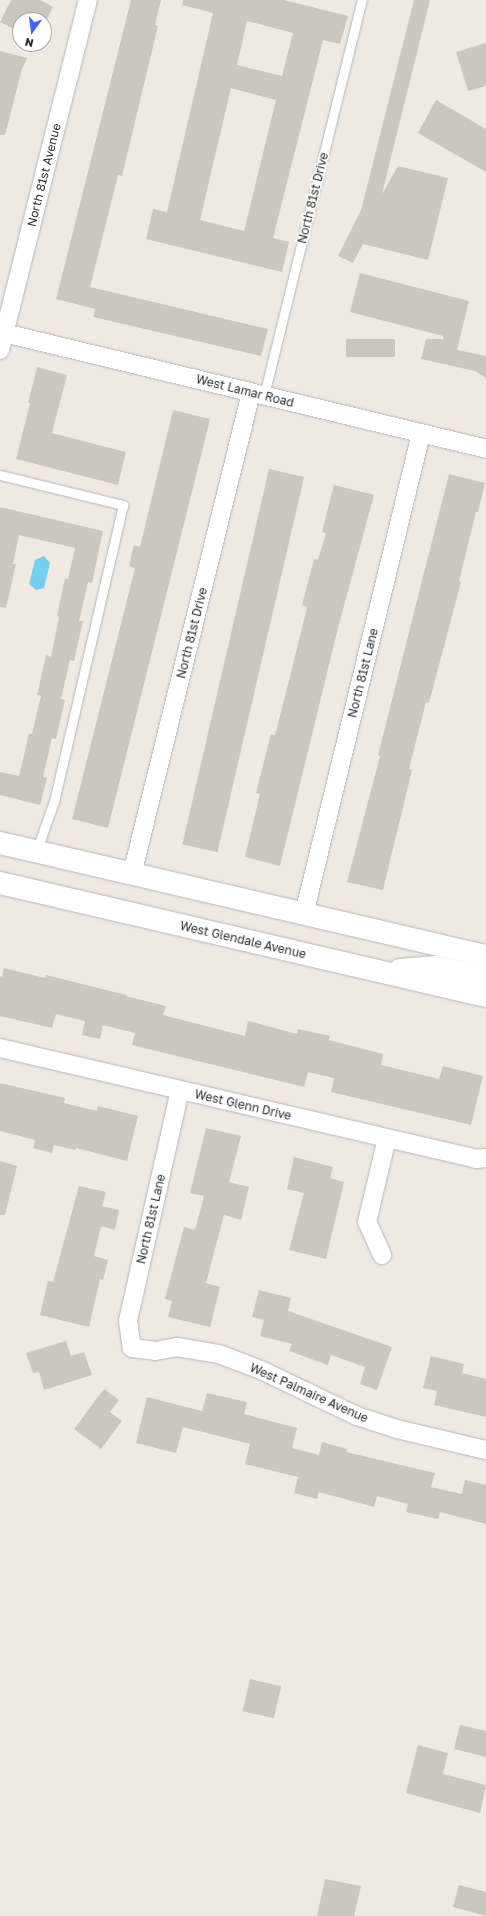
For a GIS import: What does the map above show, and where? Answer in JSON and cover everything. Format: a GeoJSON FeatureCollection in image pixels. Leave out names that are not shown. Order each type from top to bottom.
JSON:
{"type":"FeatureCollection","features":[{"type":"Feature","properties":{"kind":"main road"},"geometry":{"type":"LineString","coordinates":[[0,843],[486,956]]}},
{"type":"Feature","properties":{"kind":"main road","name":"West Glendale Avenue"},"geometry":{"type":"LineString","coordinates":[[0,883],[486,996]]}},
{"type":"Feature","properties":{"kind":"main road"},"geometry":{"type":"LineString","coordinates":[[381,972],[436,967],[486,978]]}},
{"type":"Feature","properties":{"kind":"street","name":"North 81st Avenue"},"geometry":{"type":"LineString","coordinates":[[0,350],[88,0]]}},
{"type":"Feature","properties":{"kind":"street","name":"West Lamar Road"},"geometry":{"type":"LineString","coordinates":[[4,333],[486,449]]}},
{"type":"Feature","properties":{"kind":"street","name":"North 81st Drive"},"geometry":{"type":"LineString","coordinates":[[132,874],[257,394]]}},
{"type":"Feature","properties":{"kind":"street","name":"North 81st Lane"},"geometry":{"type":"LineString","coordinates":[[304,914],[421,433]]}},
{"type":"Feature","properties":{"kind":"street","name":"West Glenn Drive"},"geometry":{"type":"LineString","coordinates":[[0,1048],[476,1159],[486,1158]]}},
{"type":"Feature","properties":{"kind":"street","name":"North 81st Lane"},"geometry":{"type":"LineString","coordinates":[[132,1348],[128,1321],[180,1090]]}},
{"type":"Feature","properties":{"kind":"street"},"geometry":{"type":"LineString","coordinates":[[382,1255],[367,1222],[387,1138]]}},
{"type":"Feature","properties":{"kind":"street","name":"West Palmaire Avenue"},"geometry":{"type":"LineString","coordinates":[[132,1348],[155,1351],[177,1347],[219,1354],[261,1370],[357,1416],[397,1429],[486,1450]]}},
{"type":"Feature","properties":{"kind":"lane","name":"North 81st Drive"},"geometry":{"type":"LineString","coordinates":[[257,394],[362,0]]}},
{"type":"Feature","properties":{"kind":"lane"},"geometry":{"type":"LineString","coordinates":[[0,475],[123,505],[54,801],[36,852]]}},
{"type":"Feature","properties":{"kind":"water"},"geometry":{"type":"Polygon","coordinates":[[[44,556],[50,563],[44,588],[36,590],[29,584],[35,560],[44,556]]]}},
{"type":"Feature","properties":{"kind":"building"},"geometry":{"type":"Polygon","coordinates":[[[11,0],[40,0],[53,7],[50,12],[12,12],[12,28],[0,22],[11,0]]]}},
{"type":"Feature","properties":{"kind":"building"},"geometry":{"type":"Polygon","coordinates":[[[131,0],[161,0],[155,25],[158,26],[122,176],[118,175],[90,287],[268,329],[261,356],[93,317],[95,309],[56,299],[131,0]]]}},
{"type":"Feature","properties":{"kind":"building"},"geometry":{"type":"Polygon","coordinates":[[[183,0],[284,0],[348,16],[340,44],[323,40],[273,238],[289,242],[282,272],[146,239],[153,209],[167,212],[213,13],[182,5],[183,0]],[[247,21],[237,65],[282,76],[293,33],[247,21]],[[231,88],[200,220],[244,231],[276,100],[231,88]]]}},
{"type":"Feature","properties":{"kind":"building"},"geometry":{"type":"Polygon","coordinates":[[[414,0],[430,0],[382,194],[398,166],[448,178],[428,260],[363,244],[353,263],[338,256],[361,210],[414,0]]]}},
{"type":"Feature","properties":{"kind":"building"},"geometry":{"type":"Polygon","coordinates":[[[486,43],[486,86],[468,91],[456,52],[486,43]]]}},
{"type":"Feature","properties":{"kind":"building"},"geometry":{"type":"Polygon","coordinates":[[[0,51],[27,58],[22,69],[5,135],[0,135],[0,51]]]}},
{"type":"Feature","properties":{"kind":"building"},"geometry":{"type":"Polygon","coordinates":[[[436,100],[486,129],[486,172],[418,133],[436,100]]]}},
{"type":"Feature","properties":{"kind":"building"},"geometry":{"type":"Polygon","coordinates":[[[360,273],[469,301],[457,350],[486,356],[486,378],[475,371],[421,359],[426,339],[443,339],[443,336],[350,312],[360,273]]]}},
{"type":"Feature","properties":{"kind":"building"},"geometry":{"type":"Polygon","coordinates":[[[346,339],[395,339],[395,357],[346,357],[346,339]]]}},
{"type":"Feature","properties":{"kind":"building"},"geometry":{"type":"Polygon","coordinates":[[[37,367],[67,375],[52,433],[126,452],[118,485],[16,459],[37,367]]]}},
{"type":"Feature","properties":{"kind":"building"},"geometry":{"type":"Polygon","coordinates":[[[173,410],[210,419],[108,828],[72,819],[135,568],[129,566],[134,545],[140,547],[173,410]]]}},
{"type":"Feature","properties":{"kind":"building"},"geometry":{"type":"Polygon","coordinates":[[[269,469],[304,477],[217,852],[182,844],[269,469]]]}},
{"type":"Feature","properties":{"kind":"building"},"geometry":{"type":"Polygon","coordinates":[[[449,474],[485,483],[478,512],[476,512],[459,581],[461,582],[429,703],[426,702],[409,769],[412,770],[383,890],[347,882],[380,756],[378,755],[449,474]]]}},
{"type":"Feature","properties":{"kind":"building"},"geometry":{"type":"Polygon","coordinates":[[[334,485],[374,495],[338,628],[280,866],[245,857],[260,794],[256,793],[271,734],[275,735],[291,673],[307,607],[302,605],[314,559],[318,560],[326,533],[322,532],[334,485]]]}},
{"type":"Feature","properties":{"kind":"building"},"geometry":{"type":"Polygon","coordinates":[[[0,507],[103,531],[92,583],[88,582],[79,621],[83,621],[74,661],[70,660],[61,699],[65,700],[56,739],[52,738],[43,777],[47,778],[40,805],[0,795],[0,772],[19,776],[29,734],[32,734],[41,696],[37,695],[46,655],[51,657],[59,617],[57,616],[65,578],[68,579],[75,548],[19,535],[13,564],[16,564],[6,608],[0,607],[0,507]]]}},
{"type":"Feature","properties":{"kind":"building"},"geometry":{"type":"Polygon","coordinates":[[[4,968],[45,978],[46,975],[166,1006],[163,1015],[245,1036],[248,1021],[297,1034],[298,1029],[330,1036],[329,1040],[383,1054],[381,1065],[439,1079],[443,1066],[483,1076],[471,1125],[331,1092],[334,1078],[308,1072],[304,1087],[132,1045],[135,1033],[103,1025],[100,1039],[82,1035],[85,1021],[56,1014],[52,1028],[0,1016],[0,976],[2,977],[4,968]]]}},
{"type":"Feature","properties":{"kind":"building"},"geometry":{"type":"Polygon","coordinates":[[[0,1083],[65,1098],[64,1103],[97,1111],[98,1106],[138,1116],[127,1161],[76,1148],[75,1150],[54,1145],[52,1153],[33,1148],[35,1140],[0,1131],[0,1083]]]}},
{"type":"Feature","properties":{"kind":"building"},"geometry":{"type":"Polygon","coordinates":[[[206,1128],[241,1136],[229,1182],[249,1187],[241,1220],[224,1215],[206,1283],[220,1287],[210,1327],[168,1317],[172,1301],[165,1299],[184,1227],[195,1230],[204,1196],[190,1193],[206,1128]]]}},
{"type":"Feature","properties":{"kind":"building"},"geometry":{"type":"Polygon","coordinates":[[[294,1157],[333,1167],[330,1178],[344,1182],[326,1259],[289,1250],[304,1193],[287,1189],[294,1157]]]}},
{"type":"Feature","properties":{"kind":"building"},"geometry":{"type":"Polygon","coordinates":[[[0,1161],[17,1166],[5,1215],[0,1215],[0,1161]]]}},
{"type":"Feature","properties":{"kind":"building"},"geometry":{"type":"Polygon","coordinates":[[[79,1186],[106,1192],[102,1206],[119,1210],[115,1230],[101,1226],[94,1256],[108,1260],[103,1280],[100,1279],[89,1327],[40,1315],[48,1281],[53,1282],[79,1186]]]}},
{"type":"Feature","properties":{"kind":"building"},"geometry":{"type":"Polygon","coordinates":[[[259,1290],[291,1298],[288,1311],[392,1347],[377,1390],[360,1384],[365,1367],[331,1355],[328,1365],[289,1351],[292,1344],[260,1336],[264,1320],[252,1317],[259,1290]]]}},
{"type":"Feature","properties":{"kind":"building"},"geometry":{"type":"Polygon","coordinates":[[[66,1341],[71,1356],[84,1352],[92,1375],[44,1390],[39,1372],[33,1373],[26,1353],[66,1341]]]}},
{"type":"Feature","properties":{"kind":"building"},"geometry":{"type":"Polygon","coordinates":[[[431,1356],[464,1364],[462,1373],[486,1379],[486,1417],[434,1405],[437,1391],[423,1388],[431,1356]]]}},
{"type":"Feature","properties":{"kind":"building"},"geometry":{"type":"Polygon","coordinates":[[[104,1389],[119,1400],[110,1412],[122,1421],[101,1449],[74,1429],[104,1389]]]}},
{"type":"Feature","properties":{"kind":"building"},"geometry":{"type":"Polygon","coordinates":[[[207,1393],[247,1402],[244,1414],[297,1428],[292,1448],[319,1455],[322,1442],[347,1449],[346,1452],[435,1473],[431,1487],[462,1494],[465,1480],[486,1485],[486,1524],[440,1512],[438,1519],[406,1512],[408,1504],[377,1496],[374,1507],[319,1492],[317,1499],[294,1493],[298,1477],[245,1464],[250,1444],[183,1427],[176,1453],[136,1443],[147,1397],[202,1411],[207,1393]]]}},
{"type":"Feature","properties":{"kind":"building"},"geometry":{"type":"Polygon","coordinates":[[[250,1679],[281,1686],[274,1718],[243,1711],[250,1679]]]}},
{"type":"Feature","properties":{"kind":"building"},"geometry":{"type":"Polygon","coordinates":[[[460,1725],[486,1731],[486,1757],[454,1749],[460,1725]]]}},
{"type":"Feature","properties":{"kind":"building"},"geometry":{"type":"Polygon","coordinates":[[[418,1745],[448,1753],[443,1774],[486,1785],[480,1813],[406,1793],[418,1745]]]}},
{"type":"Feature","properties":{"kind":"building"},"geometry":{"type":"Polygon","coordinates":[[[325,1879],[361,1886],[354,1916],[317,1916],[325,1879]]]}},
{"type":"Feature","properties":{"kind":"building"},"geometry":{"type":"Polygon","coordinates":[[[459,1885],[486,1892],[486,1916],[453,1907],[459,1885]]]}}]}
